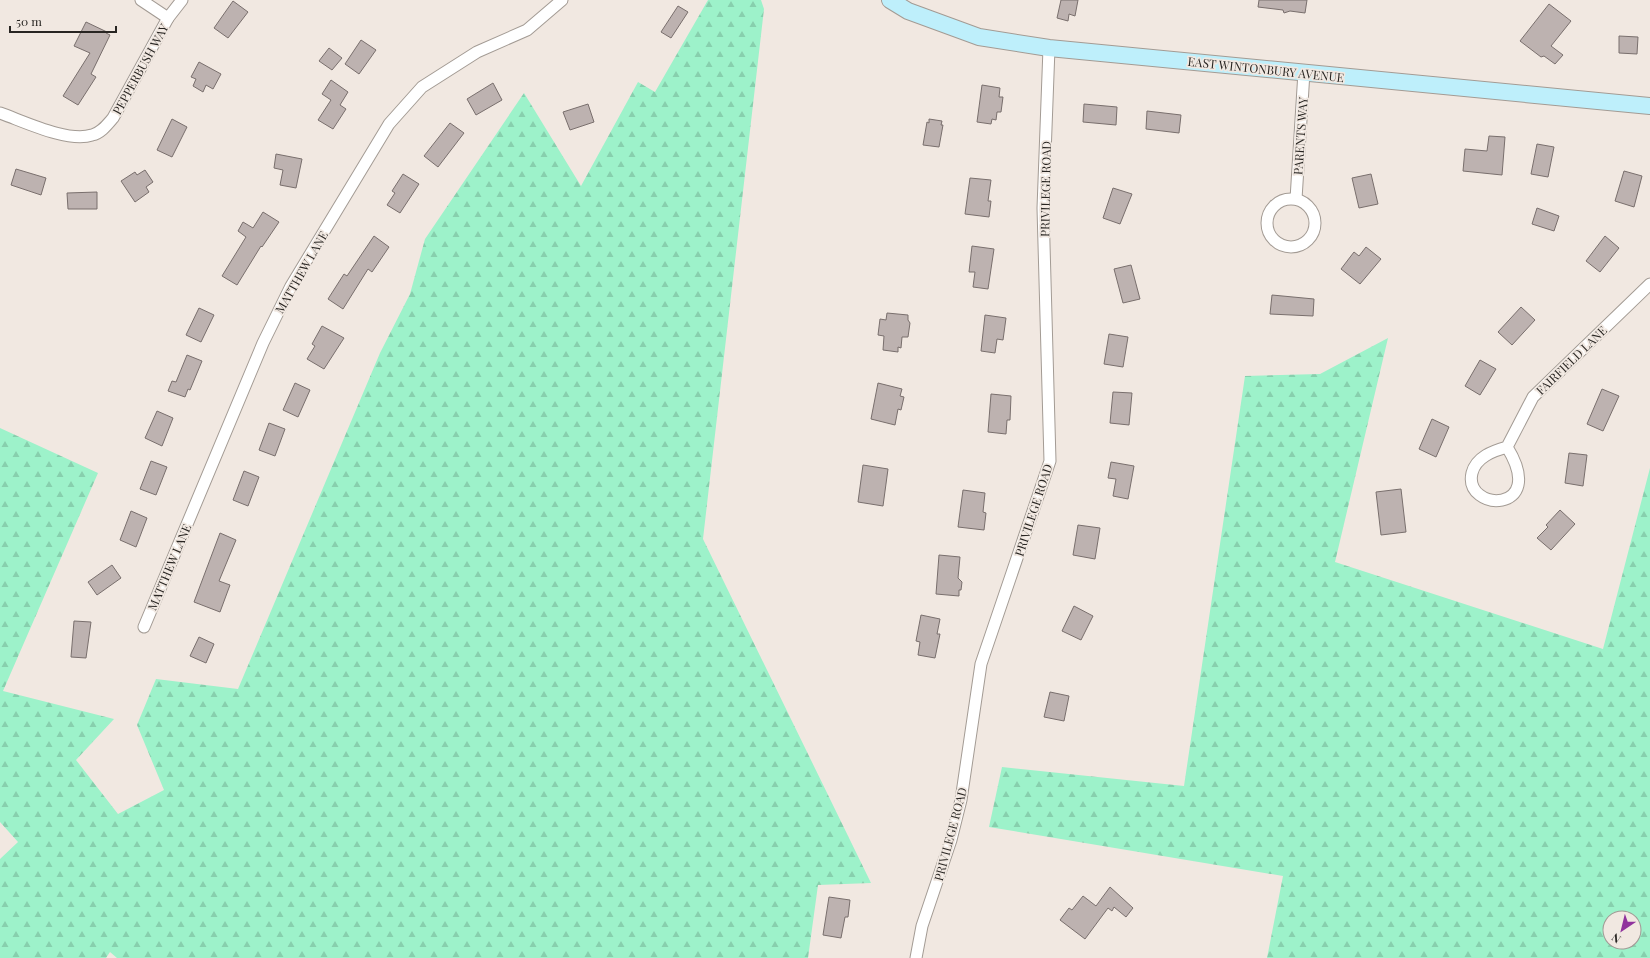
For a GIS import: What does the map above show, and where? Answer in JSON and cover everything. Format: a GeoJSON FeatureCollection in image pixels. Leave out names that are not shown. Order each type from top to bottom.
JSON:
{"type":"FeatureCollection","features":[{"type":"Feature","properties":{"kind":"main road","name":"EAST WINTONBURY AVENUE"},"geometry":{"type":"LineString","coordinates":[[890,0],[908,11],[979,36],[1049,48],[1650,106]]}},
{"type":"Feature","properties":{"kind":"street","name":"PEPPERBUSH WAY"},"geometry":{"type":"LineString","coordinates":[[141,0],[168,18]]}},
{"type":"Feature","properties":{"kind":"street","name":"PEPPERBUSH WAY"},"geometry":{"type":"LineString","coordinates":[[0,112],[61,135],[80,137],[92,135],[103,129],[113,118],[168,18],[182,0]]}},
{"type":"Feature","properties":{"kind":"street","name":"MATTHEW LANE"},"geometry":{"type":"LineString","coordinates":[[144,627],[262,343],[291,286],[389,124],[422,87],[476,52],[527,30],[562,0]]}},
{"type":"Feature","properties":{"kind":"street","name":"PRIVILEGE ROAD"},"geometry":{"type":"LineString","coordinates":[[916,958],[922,926],[950,840],[961,800],[981,664],[1050,461],[1044,208],[1049,48]]}},
{"type":"Feature","properties":{"kind":"street","name":"PARENTS WAY"},"geometry":{"type":"LineString","coordinates":[[1296,199],[1304,72]]}},
{"type":"Feature","properties":{"kind":"street"},"geometry":{"type":"LineString","coordinates":[[1296,199],[1309,206],[1315,220],[1315,227],[1308,240],[1301,244],[1286,246],[1279,244],[1269,233],[1267,218],[1270,211],[1281,201],[1296,199]]}},
{"type":"Feature","properties":{"kind":"street","name":"FAIRFIELD LANE"},"geometry":{"type":"LineString","coordinates":[[1507,447],[1533,397],[1650,284]]}},
{"type":"Feature","properties":{"kind":"street"},"geometry":{"type":"LineString","coordinates":[[1507,447],[1517,466],[1520,478],[1517,490],[1509,497],[1501,501],[1492,501],[1483,498],[1475,490],[1470,480],[1473,468],[1480,460],[1490,453],[1507,447]]}},
{"type":"Feature","properties":{"kind":"green space"},"geometry":{"type":"Polygon","coordinates":[[[708,0],[761,0],[764,9],[703,539],[871,883],[818,885],[808,958],[117,958],[110,952],[106,958],[0,958],[0,859],[18,842],[0,822],[0,428],[98,473],[3,691],[114,719],[76,760],[118,814],[164,790],[137,725],[156,679],[238,689],[380,353],[410,294],[425,239],[524,93],[581,186],[638,82],[655,92],[708,0]]]}},
{"type":"Feature","properties":{"kind":"green space"},"geometry":{"type":"Polygon","coordinates":[[[1388,338],[1335,562],[1603,649],[1650,468],[1650,958],[1267,958],[1283,876],[989,827],[1002,767],[1184,786],[1245,376],[1320,374],[1388,338]]]}},
{"type":"Feature","properties":{"kind":"building"},"geometry":{"type":"Polygon","coordinates":[[[1061,0],[1078,0],[1075,16],[1069,14],[1068,21],[1057,18],[1061,0]]]}},
{"type":"Feature","properties":{"kind":"building"},"geometry":{"type":"Polygon","coordinates":[[[1259,0],[1307,0],[1305,13],[1290,11],[1284,13],[1283,10],[1258,7],[1259,0]]]}},
{"type":"Feature","properties":{"kind":"building"},"geometry":{"type":"Polygon","coordinates":[[[233,1],[248,12],[228,38],[214,28],[233,1]]]}},
{"type":"Feature","properties":{"kind":"building"},"geometry":{"type":"Polygon","coordinates":[[[1549,4],[1571,21],[1551,46],[1563,55],[1555,64],[1544,56],[1541,57],[1520,41],[1549,4]]]}},
{"type":"Feature","properties":{"kind":"building"},"geometry":{"type":"Polygon","coordinates":[[[678,6],[688,12],[671,38],[661,32],[678,6]]]}},
{"type":"Feature","properties":{"kind":"building"},"geometry":{"type":"Polygon","coordinates":[[[86,22],[107,32],[106,33],[110,35],[91,74],[96,77],[78,105],[63,96],[90,53],[74,46],[86,22]]]}},
{"type":"Feature","properties":{"kind":"building"},"geometry":{"type":"Polygon","coordinates":[[[1619,36],[1638,37],[1637,54],[1619,53],[1619,36]]]}},
{"type":"Feature","properties":{"kind":"building"},"geometry":{"type":"Polygon","coordinates":[[[361,40],[376,50],[359,74],[345,64],[361,40]]]}},
{"type":"Feature","properties":{"kind":"building"},"geometry":{"type":"Polygon","coordinates":[[[329,48],[342,58],[332,70],[319,61],[329,48]]]}},
{"type":"Feature","properties":{"kind":"building"},"geometry":{"type":"Polygon","coordinates":[[[199,62],[221,74],[213,89],[206,85],[203,92],[193,86],[196,79],[191,77],[199,62]]]}},
{"type":"Feature","properties":{"kind":"building"},"geometry":{"type":"Polygon","coordinates":[[[331,80],[348,92],[340,105],[346,109],[333,129],[318,120],[331,100],[322,94],[331,80]]]}},
{"type":"Feature","properties":{"kind":"building"},"geometry":{"type":"Polygon","coordinates":[[[493,83],[502,100],[476,115],[467,99],[493,83]]]}},
{"type":"Feature","properties":{"kind":"building"},"geometry":{"type":"Polygon","coordinates":[[[982,85],[1000,88],[999,97],[1003,97],[1001,112],[997,112],[996,120],[992,119],[991,124],[977,122],[982,85]]]}},
{"type":"Feature","properties":{"kind":"building"},"geometry":{"type":"Polygon","coordinates":[[[588,104],[594,122],[570,130],[563,112],[588,104]]]}},
{"type":"Feature","properties":{"kind":"building"},"geometry":{"type":"Polygon","coordinates":[[[1084,104],[1117,107],[1116,125],[1083,122],[1084,104]]]}},
{"type":"Feature","properties":{"kind":"building"},"geometry":{"type":"Polygon","coordinates":[[[1147,111],[1181,115],[1179,133],[1146,129],[1147,111]]]}},
{"type":"Feature","properties":{"kind":"building"},"geometry":{"type":"Polygon","coordinates":[[[172,119],[187,127],[172,157],[157,150],[172,119]]]}},
{"type":"Feature","properties":{"kind":"building"},"geometry":{"type":"Polygon","coordinates":[[[929,119],[942,121],[941,125],[943,125],[939,147],[923,145],[927,122],[929,123],[929,119]]]}},
{"type":"Feature","properties":{"kind":"building"},"geometry":{"type":"Polygon","coordinates":[[[450,123],[464,133],[438,167],[424,156],[450,123]]]}},
{"type":"Feature","properties":{"kind":"building"},"geometry":{"type":"Polygon","coordinates":[[[1489,136],[1505,137],[1502,175],[1463,171],[1465,149],[1487,151],[1489,136]]]}},
{"type":"Feature","properties":{"kind":"building"},"geometry":{"type":"Polygon","coordinates":[[[1537,144],[1554,147],[1548,177],[1531,174],[1537,144]]]}},
{"type":"Feature","properties":{"kind":"building"},"geometry":{"type":"Polygon","coordinates":[[[276,154],[302,159],[296,188],[280,185],[283,170],[274,168],[276,154]]]}},
{"type":"Feature","properties":{"kind":"building"},"geometry":{"type":"Polygon","coordinates":[[[16,169],[46,178],[41,195],[11,185],[16,169]]]}},
{"type":"Feature","properties":{"kind":"building"},"geometry":{"type":"Polygon","coordinates":[[[145,170],[153,182],[146,187],[149,192],[135,202],[121,181],[135,172],[137,175],[145,170]]]}},
{"type":"Feature","properties":{"kind":"building"},"geometry":{"type":"Polygon","coordinates":[[[1624,171],[1642,176],[1634,207],[1615,201],[1624,171]]]}},
{"type":"Feature","properties":{"kind":"building"},"geometry":{"type":"Polygon","coordinates":[[[403,174],[419,184],[400,213],[387,205],[395,193],[392,191],[403,174]]]}},
{"type":"Feature","properties":{"kind":"building"},"geometry":{"type":"Polygon","coordinates":[[[1371,174],[1378,204],[1359,208],[1352,178],[1371,174]]]}},
{"type":"Feature","properties":{"kind":"building"},"geometry":{"type":"Polygon","coordinates":[[[970,178],[991,180],[988,201],[991,201],[989,217],[965,214],[970,178]]]}},
{"type":"Feature","properties":{"kind":"building"},"geometry":{"type":"Polygon","coordinates":[[[1113,188],[1132,194],[1120,224],[1103,218],[1113,188]]]}},
{"type":"Feature","properties":{"kind":"building"},"geometry":{"type":"Polygon","coordinates":[[[97,192],[97,209],[68,209],[67,193],[97,192]]]}},
{"type":"Feature","properties":{"kind":"building"},"geometry":{"type":"Polygon","coordinates":[[[1537,208],[1559,216],[1554,231],[1532,224],[1537,208]]]}},
{"type":"Feature","properties":{"kind":"building"},"geometry":{"type":"Polygon","coordinates":[[[263,212],[279,222],[262,247],[261,246],[237,285],[222,276],[246,237],[238,231],[243,222],[253,228],[263,212]]]}},
{"type":"Feature","properties":{"kind":"building"},"geometry":{"type":"Polygon","coordinates":[[[374,236],[389,247],[372,272],[368,269],[343,309],[328,299],[344,274],[347,276],[374,236]]]}},
{"type":"Feature","properties":{"kind":"building"},"geometry":{"type":"Polygon","coordinates":[[[1605,236],[1619,248],[1600,272],[1586,261],[1605,236]]]}},
{"type":"Feature","properties":{"kind":"building"},"geometry":{"type":"Polygon","coordinates":[[[972,246],[994,249],[988,289],[973,287],[975,272],[969,272],[972,246]]]}},
{"type":"Feature","properties":{"kind":"building"},"geometry":{"type":"Polygon","coordinates":[[[1366,247],[1381,259],[1360,284],[1341,269],[1354,252],[1359,256],[1366,247]]]}},
{"type":"Feature","properties":{"kind":"building"},"geometry":{"type":"Polygon","coordinates":[[[1131,265],[1140,299],[1123,303],[1114,269],[1131,265]]]}},
{"type":"Feature","properties":{"kind":"building"},"geometry":{"type":"Polygon","coordinates":[[[1272,295],[1314,299],[1313,316],[1270,314],[1272,295]]]}},
{"type":"Feature","properties":{"kind":"building"},"geometry":{"type":"Polygon","coordinates":[[[1521,307],[1535,320],[1512,345],[1498,332],[1521,307]]]}},
{"type":"Feature","properties":{"kind":"building"},"geometry":{"type":"Polygon","coordinates":[[[199,308],[214,315],[201,342],[186,335],[199,308]]]}},
{"type":"Feature","properties":{"kind":"building"},"geometry":{"type":"Polygon","coordinates":[[[887,313],[908,315],[908,320],[910,323],[908,337],[902,337],[901,348],[898,347],[898,352],[883,350],[884,336],[878,335],[880,319],[886,320],[887,313]]]}},
{"type":"Feature","properties":{"kind":"building"},"geometry":{"type":"Polygon","coordinates":[[[985,315],[1006,318],[1003,340],[997,339],[995,353],[981,351],[985,315]]]}},
{"type":"Feature","properties":{"kind":"building"},"geometry":{"type":"Polygon","coordinates":[[[322,326],[344,338],[324,369],[307,359],[315,346],[312,344],[322,326]]]}},
{"type":"Feature","properties":{"kind":"building"},"geometry":{"type":"Polygon","coordinates":[[[1109,334],[1128,337],[1123,367],[1104,364],[1109,334]]]}},
{"type":"Feature","properties":{"kind":"building"},"geometry":{"type":"Polygon","coordinates":[[[187,355],[202,361],[190,390],[188,389],[185,397],[168,391],[172,381],[176,382],[187,355]]]}},
{"type":"Feature","properties":{"kind":"building"},"geometry":{"type":"Polygon","coordinates":[[[1480,360],[1496,369],[1480,395],[1465,386],[1480,360]]]}},
{"type":"Feature","properties":{"kind":"building"},"geometry":{"type":"Polygon","coordinates":[[[295,383],[310,390],[298,417],[283,410],[295,383]]]}},
{"type":"Feature","properties":{"kind":"building"},"geometry":{"type":"Polygon","coordinates":[[[878,383],[902,389],[900,396],[904,397],[901,410],[898,409],[895,425],[871,419],[878,383]]]}},
{"type":"Feature","properties":{"kind":"building"},"geometry":{"type":"Polygon","coordinates":[[[1602,389],[1619,396],[1603,431],[1587,424],[1602,389]]]}},
{"type":"Feature","properties":{"kind":"building"},"geometry":{"type":"Polygon","coordinates":[[[1113,392],[1132,393],[1129,425],[1110,423],[1113,392]]]}},
{"type":"Feature","properties":{"kind":"building"},"geometry":{"type":"Polygon","coordinates":[[[991,394],[1011,396],[1010,420],[1007,420],[1006,434],[988,432],[991,394]]]}},
{"type":"Feature","properties":{"kind":"building"},"geometry":{"type":"Polygon","coordinates":[[[157,411],[173,418],[162,446],[145,438],[157,411]]]}},
{"type":"Feature","properties":{"kind":"building"},"geometry":{"type":"Polygon","coordinates":[[[1432,419],[1449,427],[1436,457],[1419,449],[1432,419]]]}},
{"type":"Feature","properties":{"kind":"building"},"geometry":{"type":"Polygon","coordinates":[[[269,423],[285,429],[275,456],[259,450],[269,423]]]}},
{"type":"Feature","properties":{"kind":"building"},"geometry":{"type":"Polygon","coordinates":[[[1569,453],[1587,455],[1583,486],[1565,483],[1569,453]]]}},
{"type":"Feature","properties":{"kind":"building"},"geometry":{"type":"Polygon","coordinates":[[[151,461],[167,467],[156,495],[140,489],[151,461]]]}},
{"type":"Feature","properties":{"kind":"building"},"geometry":{"type":"Polygon","coordinates":[[[1111,462],[1134,466],[1128,499],[1113,496],[1116,479],[1108,478],[1111,462]]]}},
{"type":"Feature","properties":{"kind":"building"},"geometry":{"type":"Polygon","coordinates":[[[863,465],[888,469],[883,506],[858,502],[863,465]]]}},
{"type":"Feature","properties":{"kind":"building"},"geometry":{"type":"Polygon","coordinates":[[[244,471],[259,477],[248,506],[233,500],[244,471]]]}},
{"type":"Feature","properties":{"kind":"building"},"geometry":{"type":"Polygon","coordinates":[[[1401,489],[1406,532],[1381,535],[1376,492],[1401,489]]]}},
{"type":"Feature","properties":{"kind":"building"},"geometry":{"type":"Polygon","coordinates":[[[963,490],[985,493],[983,512],[986,513],[984,530],[958,527],[963,490]]]}},
{"type":"Feature","properties":{"kind":"building"},"geometry":{"type":"Polygon","coordinates":[[[1560,510],[1575,524],[1551,550],[1537,538],[1548,527],[1546,525],[1560,510]]]}},
{"type":"Feature","properties":{"kind":"building"},"geometry":{"type":"Polygon","coordinates":[[[131,511],[147,518],[136,547],[120,540],[131,511]]]}},
{"type":"Feature","properties":{"kind":"building"},"geometry":{"type":"Polygon","coordinates":[[[1078,525],[1100,528],[1095,559],[1073,555],[1078,525]]]}},
{"type":"Feature","properties":{"kind":"building"},"geometry":{"type":"Polygon","coordinates":[[[220,533],[236,540],[219,581],[230,585],[220,612],[194,602],[220,533]]]}},
{"type":"Feature","properties":{"kind":"building"},"geometry":{"type":"Polygon","coordinates":[[[939,555],[960,557],[958,578],[962,582],[961,590],[959,590],[959,596],[936,594],[939,555]]]}},
{"type":"Feature","properties":{"kind":"building"},"geometry":{"type":"Polygon","coordinates":[[[112,565],[121,578],[97,595],[88,582],[112,565]]]}},
{"type":"Feature","properties":{"kind":"building"},"geometry":{"type":"Polygon","coordinates":[[[1074,606],[1093,616],[1081,640],[1062,631],[1074,606]]]}},
{"type":"Feature","properties":{"kind":"building"},"geometry":{"type":"Polygon","coordinates":[[[921,615],[940,619],[937,634],[940,634],[935,658],[918,655],[920,642],[916,641],[921,615]]]}},
{"type":"Feature","properties":{"kind":"building"},"geometry":{"type":"Polygon","coordinates":[[[74,621],[91,622],[86,658],[71,657],[74,621]]]}},
{"type":"Feature","properties":{"kind":"building"},"geometry":{"type":"Polygon","coordinates":[[[199,637],[214,644],[206,663],[190,656],[199,637]]]}},
{"type":"Feature","properties":{"kind":"building"},"geometry":{"type":"Polygon","coordinates":[[[1050,692],[1069,696],[1064,721],[1044,717],[1050,692]]]}},
{"type":"Feature","properties":{"kind":"building"},"geometry":{"type":"Polygon","coordinates":[[[1110,887],[1133,908],[1126,917],[1114,907],[1112,911],[1108,908],[1085,939],[1060,920],[1069,908],[1072,910],[1083,896],[1096,906],[1110,887]]]}},
{"type":"Feature","properties":{"kind":"building"},"geometry":{"type":"Polygon","coordinates":[[[829,897],[850,900],[848,917],[845,917],[841,938],[823,935],[829,897]]]}}]}
